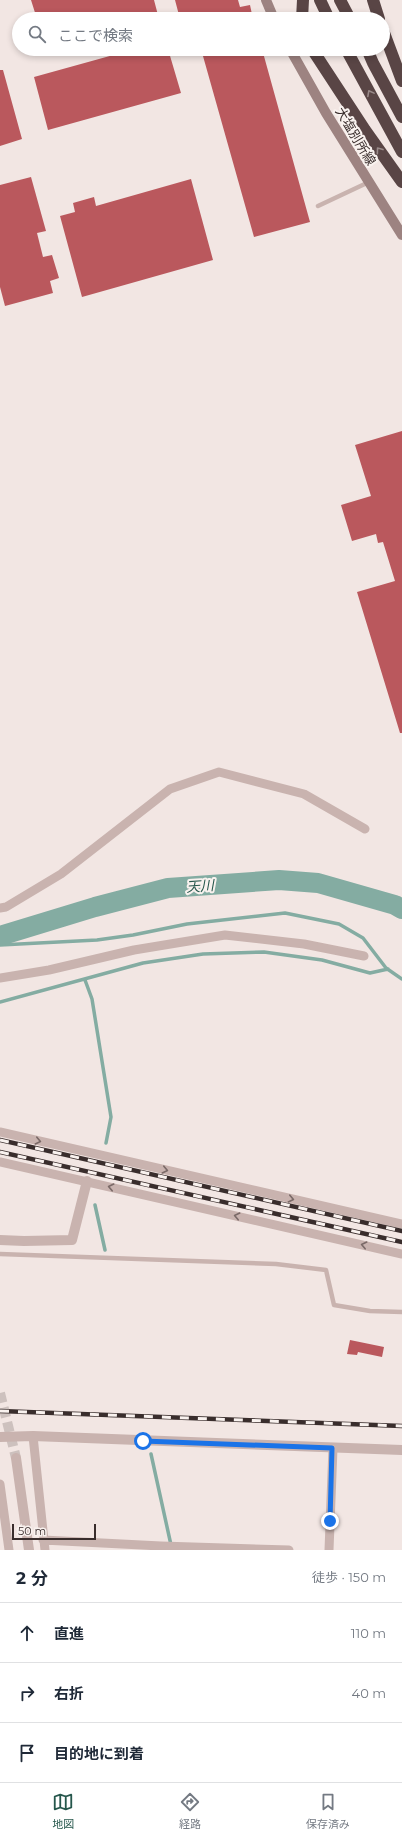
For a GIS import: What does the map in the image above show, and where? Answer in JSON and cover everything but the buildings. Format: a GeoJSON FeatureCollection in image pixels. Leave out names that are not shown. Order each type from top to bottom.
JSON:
{"type":"FeatureCollection","features":[{"type":"Feature","properties":{"kind":"highway"},"geometry":{"type":"LineString","coordinates":[[302,12],[303,0]]}},
{"type":"Feature","properties":{"kind":"highway"},"geometry":{"type":"LineString","coordinates":[[320,0],[326,12]]}},
{"type":"Feature","properties":{"kind":"highway"},"geometry":{"type":"LineString","coordinates":[[328,0],[333,12]]}},
{"type":"Feature","properties":{"kind":"highway"},"geometry":{"type":"LineString","coordinates":[[340,0],[346,12]]}},
{"type":"Feature","properties":{"kind":"highway"},"geometry":{"type":"LineString","coordinates":[[349,0],[353,12]]}},
{"type":"Feature","properties":{"kind":"highway"},"geometry":{"type":"LineString","coordinates":[[373,0],[377,12]]}},
{"type":"Feature","properties":{"kind":"highway"},"geometry":{"type":"LineString","coordinates":[[390,48],[402,80]]}},
{"type":"Feature","properties":{"kind":"highway"},"geometry":{"type":"LineString","coordinates":[[317,56],[361,124],[402,182]]}},
{"type":"Feature","properties":{"kind":"highway"},"geometry":{"type":"LineString","coordinates":[[350,56],[402,152]]}},
{"type":"Feature","properties":{"kind":"highway"},"geometry":{"type":"LineString","coordinates":[[369,56],[402,117]]}},
{"type":"Feature","properties":{"kind":"main road"},"geometry":{"type":"LineString","coordinates":[[266,0],[271,12]]}},
{"type":"Feature","properties":{"kind":"main road","name":"大塩別所線"},"geometry":{"type":"LineString","coordinates":[[294,56],[402,235]]}},
{"type":"Feature","properties":{"kind":"street"},"geometry":{"type":"LineString","coordinates":[[0,908],[6,907],[60,874],[170,789],[219,772],[304,794],[365,829]]}},
{"type":"Feature","properties":{"kind":"street"},"geometry":{"type":"LineString","coordinates":[[0,978],[49,970],[134,950],[225,935],[304,944],[364,956]]}},
{"type":"Feature","properties":{"kind":"street"},"geometry":{"type":"LineString","coordinates":[[0,1132],[402,1224]]}},
{"type":"Feature","properties":{"kind":"street"},"geometry":{"type":"LineString","coordinates":[[0,1162],[402,1254]]}},
{"type":"Feature","properties":{"kind":"street"},"geometry":{"type":"LineString","coordinates":[[0,1240],[72,1240],[87,1181]]}},
{"type":"Feature","properties":{"kind":"street"},"geometry":{"type":"LineString","coordinates":[[33,1436],[45,1550]]}},
{"type":"Feature","properties":{"kind":"street"},"geometry":{"type":"LineString","coordinates":[[0,1437],[33,1436],[402,1450]]}},
{"type":"Feature","properties":{"kind":"street"},"geometry":{"type":"LineString","coordinates":[[329,1550],[332,1448]]}},
{"type":"Feature","properties":{"kind":"street"},"geometry":{"type":"LineString","coordinates":[[16,1458],[29,1550]]}},
{"type":"Feature","properties":{"kind":"street"},"geometry":{"type":"LineString","coordinates":[[0,1484],[9,1550]]}},
{"type":"Feature","properties":{"kind":"street"},"geometry":{"type":"LineString","coordinates":[[43,1540],[166,1547],[289,1550]]}},
{"type":"Feature","properties":{"kind":"lane"},"geometry":{"type":"LineString","coordinates":[[318,206],[369,182]]}},
{"type":"Feature","properties":{"kind":"lane"},"geometry":{"type":"LineString","coordinates":[[0,1254],[276,1264],[326,1270],[334,1305],[370,1311],[402,1312]]}},
{"type":"Feature","properties":{"kind":"waterway","name":"天川"},"geometry":{"type":"LineString","coordinates":[[0,936],[95,907],[168,888],[279,880],[318,883],[395,905],[402,909]]}},
{"type":"Feature","properties":{"kind":"waterway"},"geometry":{"type":"LineString","coordinates":[[0,945],[97,940],[133,935],[187,924],[285,913],[339,924],[363,938],[386,968],[402,979]]}},
{"type":"Feature","properties":{"kind":"waterway"},"geometry":{"type":"LineString","coordinates":[[0,1002],[143,963],[203,954],[264,952],[322,960],[370,973],[388,969]]}},
{"type":"Feature","properties":{"kind":"waterway"},"geometry":{"type":"LineString","coordinates":[[85,980],[92,999],[111,1117],[106,1143]]}},
{"type":"Feature","properties":{"kind":"waterway"},"geometry":{"type":"LineString","coordinates":[[95,1205],[105,1250]]}},
{"type":"Feature","properties":{"kind":"waterway"},"geometry":{"type":"LineString","coordinates":[[151,1454],[171,1545]]}},
{"type":"Feature","properties":{"kind":"tunnel"},"geometry":{"type":"LineString","coordinates":[[0,1393],[16,1458]]}},
{"type":"Feature","properties":{"kind":"railway"},"geometry":{"type":"LineString","coordinates":[[0,1140],[402,1231]]}},
{"type":"Feature","properties":{"kind":"railway"},"geometry":{"type":"LineString","coordinates":[[0,1152],[402,1242]]}},
{"type":"Feature","properties":{"kind":"railway"},"geometry":{"type":"LineString","coordinates":[[0,1411],[402,1426]]}},
{"type":"Feature","properties":{"kind":"route"},"geometry":{"type":"LineString","coordinates":[[143,1441],[332,1448],[330,1521]]}}]}
